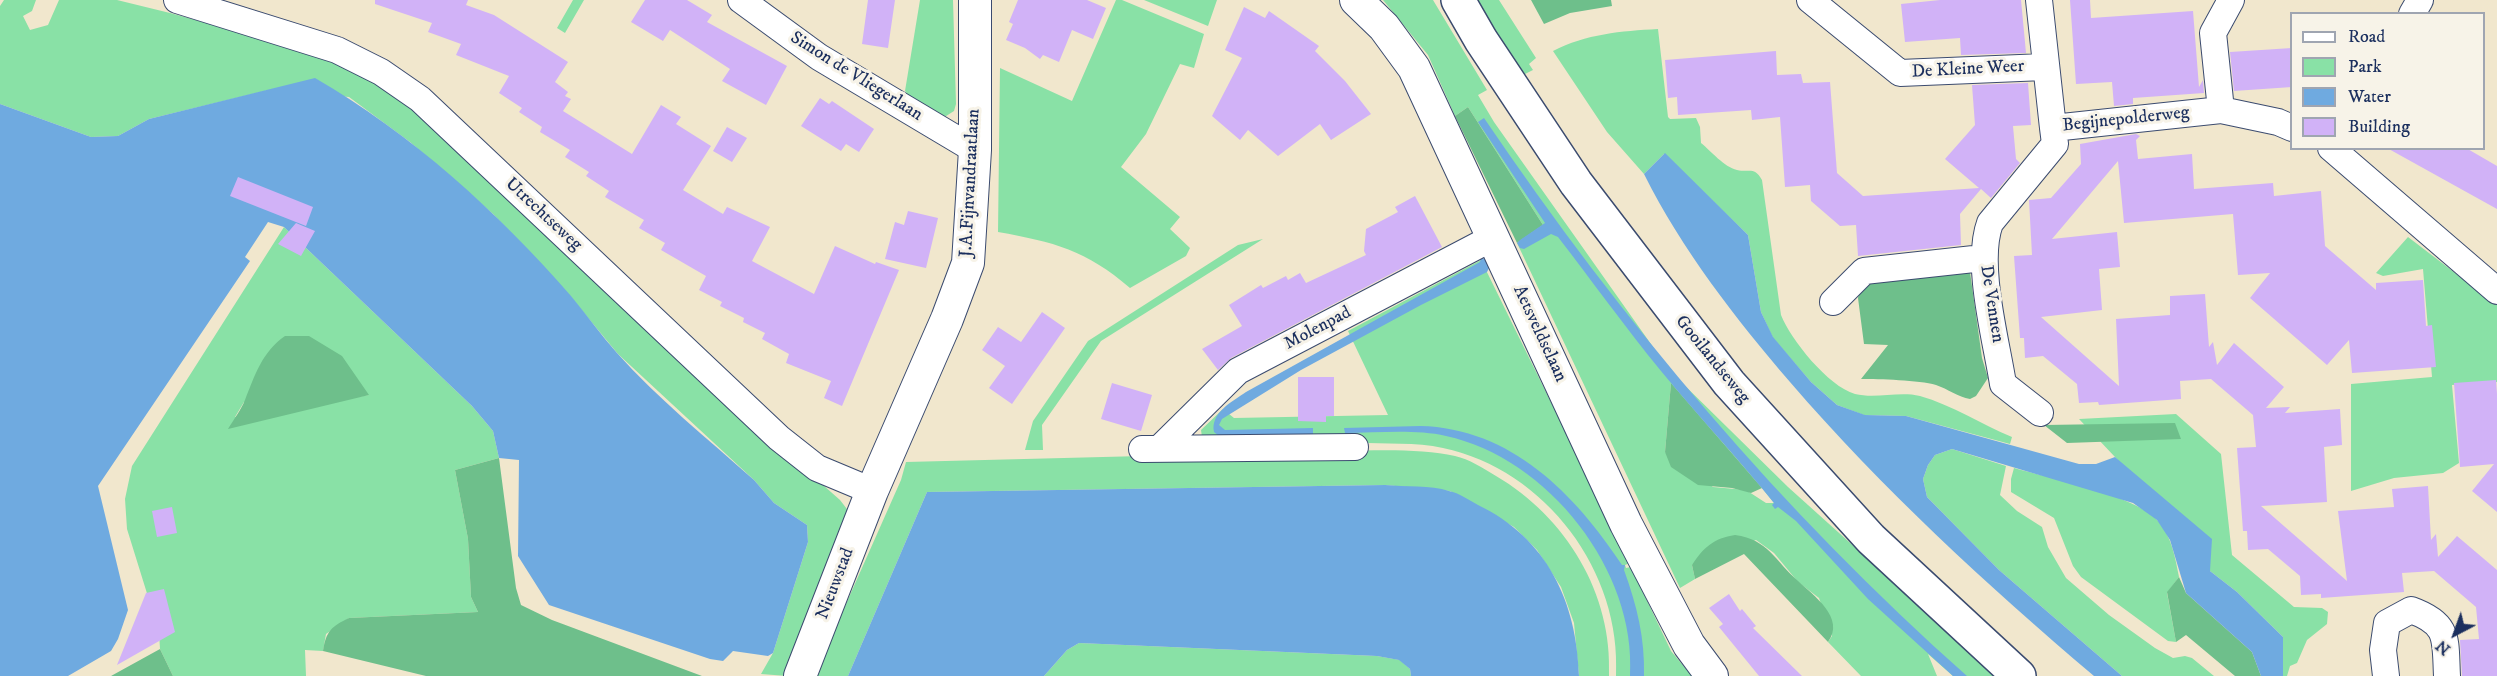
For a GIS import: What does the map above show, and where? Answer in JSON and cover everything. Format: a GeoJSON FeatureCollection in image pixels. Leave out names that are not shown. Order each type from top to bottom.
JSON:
{"type":"FeatureCollection","features":[{"type":"Feature","properties":{"kind":"main road","name":"Gooilandseweg"},"geometry":{"type":"LineString","coordinates":[[1458,0],[1481,40],[1576,183],[1634,262],[1730,383],[1871,539],[2019,676]]}},
{"type":"Feature","properties":{"kind":"street","name":"Utrechtseweg"},"geometry":{"type":"LineString","coordinates":[[177,0],[338,50],[381,72],[420,99],[779,438],[817,468],[872,491]]}},
{"type":"Feature","properties":{"kind":"street","name":"Simon de Vliegerlaan"},"geometry":{"type":"LineString","coordinates":[[741,0],[819,57],[975,150]]}},
{"type":"Feature","properties":{"kind":"street","name":"J.A.Fijnvandraatlaan"},"geometry":{"type":"LineString","coordinates":[[872,491],[947,319],[968,263],[975,150],[975,0]]}},
{"type":"Feature","properties":{"kind":"street","name":"Aetsveldselaan"},"geometry":{"type":"LineString","coordinates":[[1356,0],[1384,27],[1414,68],[1626,524],[1689,645],[1712,676]]}},
{"type":"Feature","properties":{"kind":"street","name":"De Kleine Weer"},"geometry":{"type":"LineString","coordinates":[[1810,0],[1900,73],[2044,67]]}},
{"type":"Feature","properties":{"kind":"street","name":"Begijnepolderweg"},"geometry":{"type":"LineString","coordinates":[[2039,0],[2044,67],[2053,128],[2221,110],[2278,122],[2290,127]]}},
{"type":"Feature","properties":{"kind":"street"},"geometry":{"type":"LineString","coordinates":[[2221,110],[2213,33],[2231,0]]}},
{"type":"Feature","properties":{"kind":"street","name":"De Vennen"},"geometry":{"type":"LineString","coordinates":[[2040,413],[2003,384],[1983,258],[1990,223],[2055,144],[2053,128]]}},
{"type":"Feature","properties":{"kind":"street"},"geometry":{"type":"LineString","coordinates":[[2333,150],[2497,291]]}},
{"type":"Feature","properties":{"kind":"street","name":"Molenpad"},"geometry":{"type":"LineString","coordinates":[[1355,447],[1151,448],[1238,371],[1494,237]]}},
{"type":"Feature","properties":{"kind":"street"},"geometry":{"type":"LineString","coordinates":[[1833,302],[1864,271],[1983,258]]}},
{"type":"Feature","properties":{"kind":"street","name":"Nieuwstad"},"geometry":{"type":"LineString","coordinates":[[800,676],[872,491]]}},
{"type":"Feature","properties":{"kind":"street"},"geometry":{"type":"LineString","coordinates":[[2386,676],[2383,650],[2387,623],[2411,610],[2430,617],[2445,635],[2447,676]]}},
{"type":"Feature","properties":{"kind":"green space"},"geometry":{"type":"Polygon","coordinates":[[[4,0],[36,0],[32,11],[23,16],[30,30],[48,25],[59,0],[117,0],[313,52],[392,87],[747,418],[840,500],[850,513],[787,676],[761,674],[773,653],[808,542],[807,525],[774,503],[754,480],[618,354],[570,296],[493,214],[410,142],[349,97],[269,90],[149,119],[118,136],[91,137],[0,104],[0,6],[4,0]]]}},
{"type":"Feature","properties":{"kind":"green space"},"geometry":{"type":"Polygon","coordinates":[[[573,0],[584,0],[565,33],[557,28],[573,0]]]}},
{"type":"Feature","properties":{"kind":"green space"},"geometry":{"type":"Polygon","coordinates":[[[920,0],[953,0],[956,104],[954,111],[943,118],[911,99],[905,91],[920,0]]]}},
{"type":"Feature","properties":{"kind":"green space"},"geometry":{"type":"Polygon","coordinates":[[[1116,0],[1122,0],[1204,34],[1194,68],[1180,64],[1146,134],[1121,167],[1180,217],[1170,229],[1190,248],[1186,256],[1130,288],[1084,256],[1053,244],[998,232],[1000,68],[1072,101],[1116,0]]]}},
{"type":"Feature","properties":{"kind":"green space"},"geometry":{"type":"Polygon","coordinates":[[[1144,0],[1217,0],[1208,26],[1144,0]]]}},
{"type":"Feature","properties":{"kind":"green space"},"geometry":{"type":"Polygon","coordinates":[[[1383,0],[1433,0],[1487,90],[1478,95],[1494,122],[1670,371],[1788,487],[1998,676],[1953,676],[1928,654],[1937,676],[1861,676],[1828,642],[1832,636],[1819,598],[1798,582],[1774,553],[1756,540],[1692,565],[1695,579],[1680,588],[1517,243],[1543,225],[1468,107],[1455,116],[1428,55],[1383,0]],[[1671,383],[1665,452],[1713,487],[1746,490],[1766,503],[1774,503],[1671,383]]]}},
{"type":"Feature","properties":{"kind":"green space"},"geometry":{"type":"Polygon","coordinates":[[[1473,0],[1499,0],[1536,58],[1529,64],[1533,70],[1517,78],[1473,0]]]}},
{"type":"Feature","properties":{"kind":"green space"},"geometry":{"type":"Polygon","coordinates":[[[1531,0],[1611,0],[1612,6],[1570,13],[1544,24],[1531,0]]]}},
{"type":"Feature","properties":{"kind":"green space"},"geometry":{"type":"Polygon","coordinates":[[[1658,29],[1668,117],[1670,119],[1696,118],[1700,127],[1701,143],[1727,166],[1737,170],[1754,171],[1762,180],[1781,315],[1793,337],[1812,361],[1833,382],[1855,394],[1920,396],[2012,437],[2010,444],[1906,416],[1864,415],[1837,405],[1811,382],[1773,338],[1761,312],[1748,235],[1664,154],[1644,174],[1607,132],[1553,51],[1591,37],[1617,32],[1658,29]]]}},
{"type":"Feature","properties":{"kind":"green space"},"geometry":{"type":"Polygon","coordinates":[[[1468,107],[1543,225],[1517,243],[1455,116],[1468,107]]]}},
{"type":"Feature","properties":{"kind":"green space"},"geometry":{"type":"Polygon","coordinates":[[[284,227],[472,406],[493,431],[499,458],[455,470],[468,539],[471,597],[478,612],[349,618],[326,634],[323,651],[305,650],[306,676],[173,676],[160,649],[159,632],[127,529],[125,499],[132,466],[284,227]],[[369,395],[244,402],[235,417],[369,395]]]}},
{"type":"Feature","properties":{"kind":"green space"},"geometry":{"type":"Polygon","coordinates":[[[2408,237],[2497,305],[2497,382],[2452,385],[2459,463],[2443,473],[2394,478],[2351,491],[2351,384],[2432,377],[2423,269],[2383,276],[2376,273],[2408,237]]]}},
{"type":"Feature","properties":{"kind":"green space"},"geometry":{"type":"Polygon","coordinates":[[[1263,239],[1101,341],[1042,425],[1043,450],[1025,450],[1033,421],[1088,341],[1238,245],[1263,239]]]}},
{"type":"Feature","properties":{"kind":"green space"},"geometry":{"type":"Polygon","coordinates":[[[1481,260],[1630,563],[1625,565],[1626,568],[1631,567],[1671,651],[1692,676],[1616,676],[1615,637],[1606,600],[1591,564],[1570,531],[1545,502],[1514,478],[1480,460],[1443,448],[1422,445],[1202,437],[1201,430],[1223,409],[1234,418],[1388,415],[1348,331],[1481,260]]]}},
{"type":"Feature","properties":{"kind":"green space"},"geometry":{"type":"Polygon","coordinates":[[[1970,272],[1982,358],[1988,378],[1976,396],[1966,398],[1936,385],[1920,382],[1861,379],[1888,345],[1864,344],[1858,298],[1860,290],[1870,281],[1970,272]]]}},
{"type":"Feature","properties":{"kind":"green space"},"geometry":{"type":"Polygon","coordinates":[[[285,336],[309,336],[342,356],[369,395],[228,429],[243,404],[265,357],[270,349],[285,336]]]}},
{"type":"Feature","properties":{"kind":"green space"},"geometry":{"type":"Polygon","coordinates":[[[1671,383],[1762,488],[1751,493],[1732,488],[1698,485],[1671,467],[1665,452],[1671,383]]]}},
{"type":"Feature","properties":{"kind":"green space"},"geometry":{"type":"Polygon","coordinates":[[[2176,414],[2221,454],[2232,555],[2294,607],[2322,608],[2328,612],[2327,624],[2307,640],[2297,663],[2290,666],[2287,676],[2283,676],[2283,637],[2237,592],[2210,571],[2115,457],[2079,419],[2176,414]]]}},
{"type":"Feature","properties":{"kind":"green space"},"geometry":{"type":"Polygon","coordinates":[[[2175,423],[2181,439],[2067,443],[2044,425],[2175,423]]]}},
{"type":"Feature","properties":{"kind":"green space"},"geometry":{"type":"Polygon","coordinates":[[[1952,449],[2006,466],[2000,495],[2017,511],[2042,527],[2048,547],[2066,578],[2109,615],[2155,648],[2173,658],[2185,656],[2192,658],[2214,676],[2122,676],[1999,570],[1927,497],[1923,479],[1928,465],[1935,455],[1952,449]]]}},
{"type":"Feature","properties":{"kind":"green space"},"geometry":{"type":"Polygon","coordinates":[[[1399,450],[1455,456],[1481,467],[1521,493],[1544,513],[1564,536],[1593,587],[1603,616],[1608,646],[1609,676],[1579,676],[1574,623],[1561,587],[1537,550],[1514,527],[1450,491],[1385,485],[927,492],[848,676],[814,676],[901,480],[906,462],[1399,450]]]}},
{"type":"Feature","properties":{"kind":"green space"},"geometry":{"type":"Polygon","coordinates":[[[499,458],[516,588],[521,605],[552,620],[702,676],[426,676],[323,651],[331,630],[349,618],[478,612],[471,597],[468,539],[455,470],[499,458]]]}},
{"type":"Feature","properties":{"kind":"green space"},"geometry":{"type":"Polygon","coordinates":[[[2014,468],[2112,495],[2147,512],[2158,521],[2170,540],[2179,577],[2167,593],[2176,642],[2168,641],[2081,577],[2073,566],[2054,518],[2011,492],[2014,468]]]}},
{"type":"Feature","properties":{"kind":"green space"},"geometry":{"type":"Polygon","coordinates":[[[1735,535],[1756,541],[1764,546],[1819,600],[1833,624],[1828,642],[1744,554],[1695,579],[1692,565],[1700,554],[1715,541],[1735,535]]]}},
{"type":"Feature","properties":{"kind":"green space"},"geometry":{"type":"Polygon","coordinates":[[[2179,577],[2186,593],[2252,652],[2261,676],[2235,676],[2186,635],[2176,642],[2167,592],[2179,577]]]}},
{"type":"Feature","properties":{"kind":"green space"},"geometry":{"type":"Polygon","coordinates":[[[1079,643],[1377,656],[1400,660],[1410,669],[1411,676],[1044,676],[1067,650],[1079,643]]]}},
{"type":"Feature","properties":{"kind":"green space"},"geometry":{"type":"Polygon","coordinates":[[[160,649],[173,676],[111,676],[160,649]]]}},
{"type":"Feature","properties":{"kind":"water"},"geometry":{"type":"Polygon","coordinates":[[[315,78],[386,124],[452,176],[514,234],[571,296],[617,353],[649,386],[754,480],[774,503],[807,525],[808,542],[773,653],[768,656],[733,651],[723,661],[710,659],[549,605],[518,556],[519,460],[499,458],[493,431],[472,406],[284,227],[268,222],[245,257],[250,261],[98,486],[128,610],[118,639],[111,651],[68,676],[0,676],[0,104],[91,137],[118,136],[149,119],[315,78]]]}},
{"type":"Feature","properties":{"kind":"water"},"geometry":{"type":"Polygon","coordinates":[[[1484,118],[1592,268],[1708,412],[1833,548],[1967,676],[1953,676],[1868,599],[1796,521],[1778,507],[1775,509],[1772,505],[1774,503],[1675,388],[1558,237],[1551,234],[1524,249],[1520,248],[1517,243],[1520,240],[1545,223],[1478,122],[1484,118]]]}},
{"type":"Feature","properties":{"kind":"water"},"geometry":{"type":"Polygon","coordinates":[[[1665,153],[1748,235],[1761,312],[1773,337],[1811,382],[1837,405],[1865,415],[1906,416],[2079,464],[2096,464],[2115,457],[2212,539],[2210,571],[2237,592],[2283,637],[2283,676],[2261,676],[2252,652],[2186,593],[2170,540],[2157,520],[2133,503],[1952,449],[1935,455],[1923,479],[1927,497],[1999,570],[2122,676],[2094,676],[2014,607],[1898,498],[1825,422],[1769,358],[1692,256],[1644,174],[1665,153]]]}},
{"type":"Feature","properties":{"kind":"water"},"geometry":{"type":"Polygon","coordinates":[[[1481,258],[1486,259],[1490,266],[1487,272],[1301,370],[1222,419],[1219,425],[1225,430],[1313,428],[1313,434],[1219,436],[1214,432],[1215,419],[1219,413],[1246,392],[1480,262],[1481,258]]]}},
{"type":"Feature","properties":{"kind":"water"},"geometry":{"type":"Polygon","coordinates":[[[1420,426],[1453,430],[1483,439],[1512,452],[1561,490],[1583,514],[1622,565],[1625,565],[1624,570],[1642,635],[1644,676],[1630,676],[1628,636],[1619,597],[1602,560],[1579,525],[1551,494],[1519,468],[1483,448],[1446,436],[1409,432],[1345,433],[1344,428],[1420,426]]]}},
{"type":"Feature","properties":{"kind":"water"},"geometry":{"type":"Polygon","coordinates":[[[1385,485],[1434,488],[1456,493],[1502,519],[1523,535],[1554,575],[1564,598],[1577,649],[1579,676],[1411,676],[1410,669],[1399,660],[1377,656],[1079,643],[1067,650],[1044,676],[848,676],[927,492],[1385,485]]]}},
{"type":"Feature","properties":{"kind":"building"},"geometry":{"type":"Polygon","coordinates":[[[375,0],[468,0],[466,5],[494,15],[568,62],[555,82],[568,92],[565,96],[571,99],[563,111],[632,154],[661,105],[681,117],[676,124],[711,146],[683,190],[723,214],[727,207],[770,227],[752,261],[814,294],[835,246],[875,264],[876,262],[899,270],[842,406],[824,398],[831,381],[786,363],[789,354],[762,339],[765,333],[743,322],[744,318],[720,306],[722,302],[699,290],[706,276],[661,250],[665,243],[639,228],[644,220],[605,197],[609,191],[586,176],[589,172],[565,157],[570,150],[540,132],[542,127],[519,112],[522,108],[499,93],[509,76],[456,55],[461,44],[428,32],[432,23],[375,4],[375,0]]]}},
{"type":"Feature","properties":{"kind":"building"},"geometry":{"type":"Polygon","coordinates":[[[645,0],[687,0],[712,15],[707,22],[787,66],[766,105],[722,81],[730,69],[670,30],[663,41],[631,22],[645,0]]]}},
{"type":"Feature","properties":{"kind":"building"},"geometry":{"type":"Polygon","coordinates":[[[868,0],[895,0],[888,48],[862,44],[868,0]]]}},
{"type":"Feature","properties":{"kind":"building"},"geometry":{"type":"Polygon","coordinates":[[[1018,0],[1087,0],[1106,8],[1093,39],[1072,30],[1059,62],[1043,55],[1040,59],[1025,48],[1006,40],[1013,24],[1009,22],[1018,0]]]}},
{"type":"Feature","properties":{"kind":"building"},"geometry":{"type":"Polygon","coordinates":[[[1940,0],[2021,0],[2026,53],[1961,55],[1960,38],[1905,42],[1901,4],[1940,0]]]}},
{"type":"Feature","properties":{"kind":"building"},"geometry":{"type":"Polygon","coordinates":[[[2070,0],[2090,0],[2091,18],[2193,11],[2199,87],[2203,80],[2204,93],[2133,98],[2133,104],[2114,106],[2112,82],[2076,84],[2070,0]]]}},
{"type":"Feature","properties":{"kind":"building"},"geometry":{"type":"Polygon","coordinates":[[[1244,7],[1265,18],[1269,11],[1319,46],[1315,51],[1345,81],[1371,114],[1331,140],[1320,124],[1278,156],[1248,130],[1240,140],[1212,116],[1242,58],[1225,50],[1244,7]]]}},
{"type":"Feature","properties":{"kind":"building"},"geometry":{"type":"Polygon","coordinates":[[[2290,48],[2290,87],[2234,91],[2230,52],[2290,48]]]}},
{"type":"Feature","properties":{"kind":"building"},"geometry":{"type":"Polygon","coordinates":[[[1776,51],[1777,75],[1801,74],[1803,83],[1830,82],[1837,173],[1863,196],[1979,188],[1945,159],[1975,125],[1972,85],[2028,83],[2031,125],[2013,126],[2016,159],[2020,163],[1991,198],[1981,189],[1960,214],[1961,245],[1858,256],[1856,225],[1840,226],[1811,201],[1810,185],[1785,187],[1780,117],[1752,120],[1751,110],[1678,115],[1677,97],[1668,98],[1665,60],[1776,51]]]}},
{"type":"Feature","properties":{"kind":"building"},"geometry":{"type":"Polygon","coordinates":[[[820,98],[829,104],[832,101],[874,129],[859,152],[846,144],[841,151],[801,126],[820,98]]]}},
{"type":"Feature","properties":{"kind":"building"},"geometry":{"type":"Polygon","coordinates":[[[727,127],[747,138],[732,162],[713,151],[727,127]]]}},
{"type":"Feature","properties":{"kind":"building"},"geometry":{"type":"Polygon","coordinates":[[[2136,134],[2140,136],[2136,140],[2138,159],[2192,154],[2194,189],[2273,183],[2274,196],[2321,191],[2325,246],[2376,290],[2376,283],[2423,280],[2426,326],[2432,325],[2436,367],[2352,373],[2349,340],[2327,365],[2250,298],[2270,273],[2238,275],[2233,214],[2124,223],[2118,161],[2052,239],[2117,232],[2120,267],[2099,269],[2102,310],[2041,317],[2119,386],[2116,319],[2170,315],[2170,296],[2205,294],[2209,347],[2213,342],[2217,365],[2234,343],[2284,387],[2266,408],[2290,407],[2285,413],[2340,409],[2342,445],[2324,447],[2327,502],[2261,506],[2347,581],[2338,511],[2394,507],[2392,489],[2428,486],[2431,540],[2436,534],[2438,557],[2457,536],[2497,570],[2497,676],[2462,676],[2460,640],[2479,639],[2476,607],[2434,571],[2402,573],[2404,592],[2321,598],[2321,594],[2301,595],[2300,576],[2268,549],[2248,550],[2247,531],[2243,531],[2237,448],[2256,447],[2253,415],[2211,379],[2180,381],[2181,399],[2099,405],[2098,402],[2079,403],[2077,384],[2043,356],[2025,358],[2024,338],[2020,338],[2014,256],[2032,255],[2029,200],[2051,198],[2081,164],[2080,144],[2136,134]]]}},
{"type":"Feature","properties":{"kind":"building"},"geometry":{"type":"Polygon","coordinates":[[[2391,150],[2469,150],[2497,166],[2497,209],[2391,150]]]}},
{"type":"Feature","properties":{"kind":"building"},"geometry":{"type":"Polygon","coordinates":[[[238,177],[313,207],[306,226],[230,196],[238,177]]]}},
{"type":"Feature","properties":{"kind":"building"},"geometry":{"type":"Polygon","coordinates":[[[1415,196],[1442,247],[1231,358],[1218,370],[1202,349],[1242,326],[1229,305],[1261,285],[1263,288],[1286,276],[1288,280],[1300,273],[1306,283],[1366,255],[1364,251],[1366,229],[1398,212],[1395,207],[1415,196]]]}},
{"type":"Feature","properties":{"kind":"building"},"geometry":{"type":"Polygon","coordinates":[[[908,211],[938,218],[926,268],[885,259],[895,222],[904,225],[908,211]]]}},
{"type":"Feature","properties":{"kind":"building"},"geometry":{"type":"Polygon","coordinates":[[[296,223],[315,231],[301,256],[278,244],[296,223]]]}},
{"type":"Feature","properties":{"kind":"building"},"geometry":{"type":"Polygon","coordinates":[[[1042,312],[1065,328],[1012,404],[989,388],[1005,366],[982,350],[998,327],[1021,342],[1042,312]]]}},
{"type":"Feature","properties":{"kind":"building"},"geometry":{"type":"Polygon","coordinates":[[[1298,377],[1334,377],[1334,416],[1326,416],[1326,422],[1298,421],[1298,377]]]}},
{"type":"Feature","properties":{"kind":"building"},"geometry":{"type":"Polygon","coordinates":[[[2496,380],[2497,512],[2472,491],[2494,464],[2460,467],[2454,383],[2496,380]]]}},
{"type":"Feature","properties":{"kind":"building"},"geometry":{"type":"Polygon","coordinates":[[[1112,383],[1152,395],[1141,431],[1101,419],[1112,383]]]}},
{"type":"Feature","properties":{"kind":"building"},"geometry":{"type":"Polygon","coordinates":[[[172,507],[177,533],[157,537],[152,511],[172,507]]]}},
{"type":"Feature","properties":{"kind":"building"},"geometry":{"type":"Polygon","coordinates":[[[164,589],[175,632],[117,665],[146,593],[164,589]]]}},
{"type":"Feature","properties":{"kind":"building"},"geometry":{"type":"Polygon","coordinates":[[[1729,594],[1740,611],[1742,609],[1756,626],[1753,628],[1802,676],[1759,676],[1719,627],[1723,624],[1709,608],[1729,594]]]}}]}
